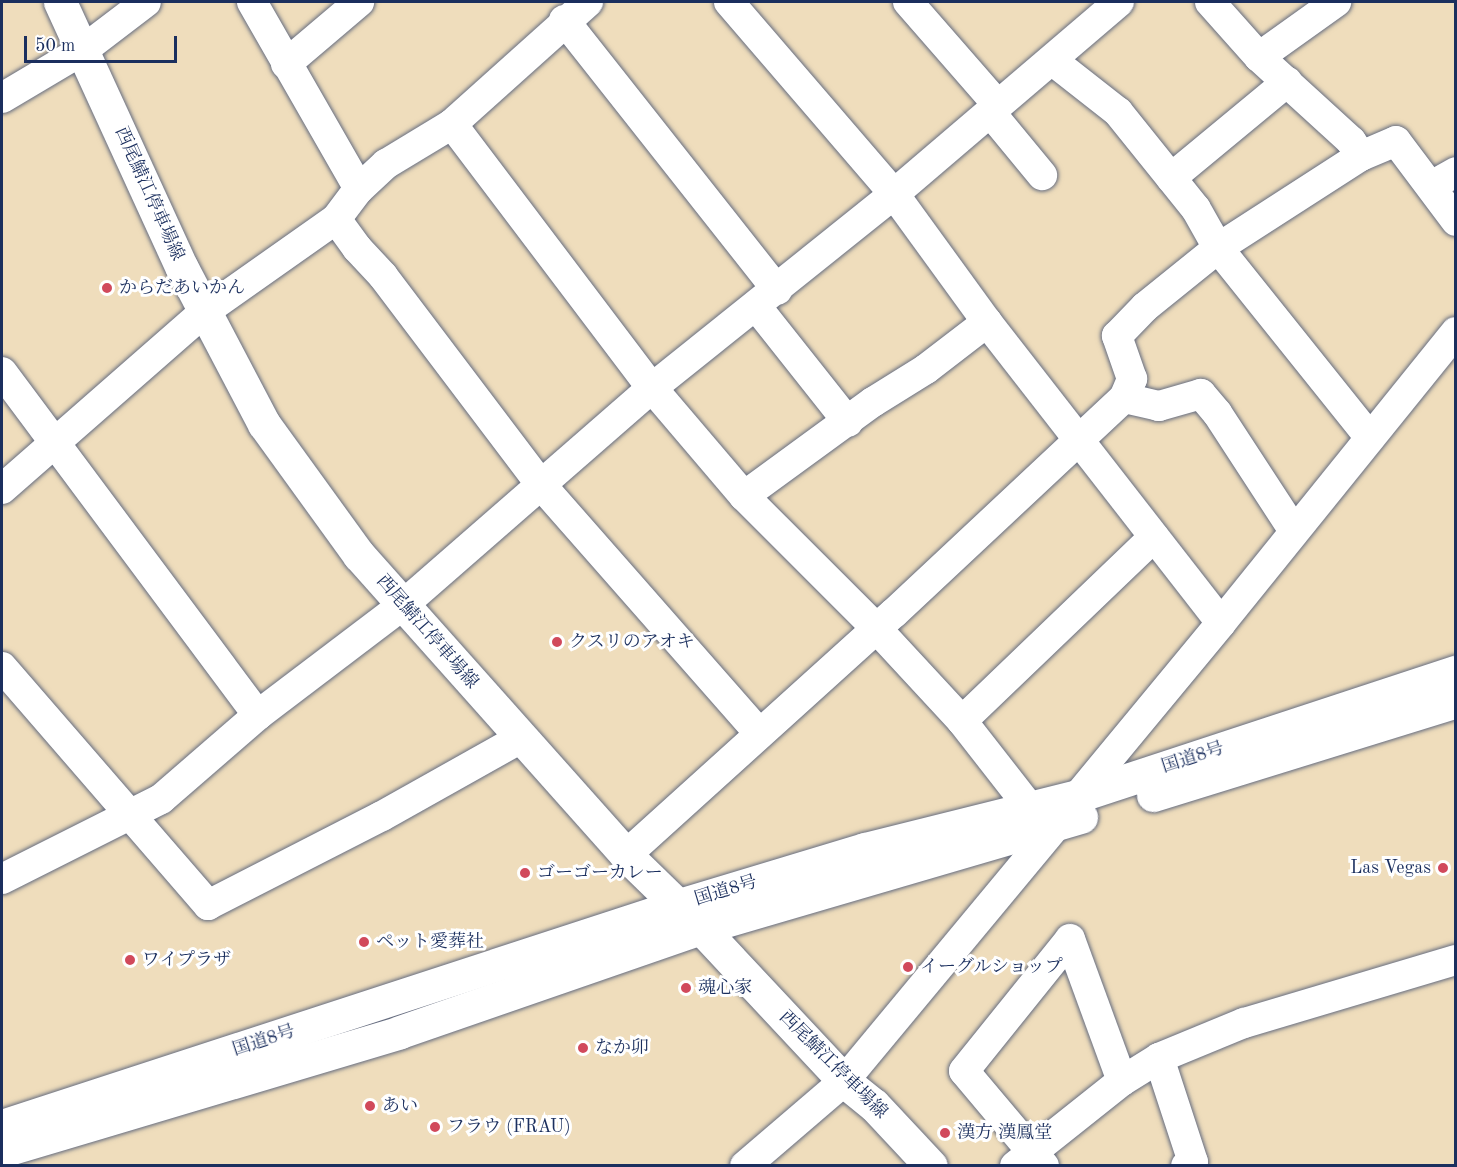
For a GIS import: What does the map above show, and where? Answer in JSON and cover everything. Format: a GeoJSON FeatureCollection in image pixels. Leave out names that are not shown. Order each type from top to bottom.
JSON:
{"type":"FeatureCollection","features":[{"type":"Feature","properties":{"kind":"main road","name":"西尾鯖江停車場線"},"geometry":{"type":"LineString","coordinates":[[60,2],[204,312],[264,424],[359,555],[626,855],[701,928],[844,1081],[874,1105],[931,1166]]}},
{"type":"Feature","properties":{"kind":"main road","name":"国道8号"},"geometry":{"type":"LineString","coordinates":[[10,1148],[676,906],[865,849],[1043,816],[1078,796],[1455,672]]}},
{"type":"Feature","properties":{"kind":"main road","name":"国道8号"},"geometry":{"type":"LineString","coordinates":[[10,1148],[400,1032],[701,928],[1043,816],[1455,701]]}},
{"type":"Feature","properties":{"kind":"street"},"geometry":{"type":"LineString","coordinates":[[2,98],[83,50],[146,2]]}},
{"type":"Feature","properties":{"kind":"street"},"geometry":{"type":"LineString","coordinates":[[252,2],[359,189]]}},
{"type":"Feature","properties":{"kind":"street"},"geometry":{"type":"LineString","coordinates":[[286,64],[359,2]]}},
{"type":"Feature","properties":{"kind":"street"},"geometry":{"type":"LineString","coordinates":[[2,489],[204,312],[336,219],[359,189],[386,164],[452,124],[564,20],[588,2]]}},
{"type":"Feature","properties":{"kind":"street"},"geometry":{"type":"LineString","coordinates":[[729,2],[894,195],[987,322],[1221,623]]}},
{"type":"Feature","properties":{"kind":"street"},"geometry":{"type":"LineString","coordinates":[[908,2],[994,108],[1042,174]]}},
{"type":"Feature","properties":{"kind":"street"},"geometry":{"type":"LineString","coordinates":[[2,879],[161,799],[258,715],[403,605],[652,388],[894,195],[994,108],[1053,61],[1119,2]]}},
{"type":"Feature","properties":{"kind":"street"},"geometry":{"type":"LineString","coordinates":[[1210,2],[1259,57],[1351,141],[1361,156]]}},
{"type":"Feature","properties":{"kind":"street"},"geometry":{"type":"LineString","coordinates":[[1259,57],[1336,2]]}},
{"type":"Feature","properties":{"kind":"street"},"geometry":{"type":"LineString","coordinates":[[564,20],[766,298],[848,422]]}},
{"type":"Feature","properties":{"kind":"street"},"geometry":{"type":"LineString","coordinates":[[1053,61],[1118,112],[1196,209],[1218,248],[1370,438]]}},
{"type":"Feature","properties":{"kind":"street"},"geometry":{"type":"LineString","coordinates":[[1171,178],[1287,82]]}},
{"type":"Feature","properties":{"kind":"street"},"geometry":{"type":"LineString","coordinates":[[452,124],[652,388],[744,496],[876,628],[962,721],[1043,816],[844,1081],[744,1166]]}},
{"type":"Feature","properties":{"kind":"street"},"geometry":{"type":"LineString","coordinates":[[626,855],[709,783],[759,734],[1124,398],[1132,379],[1117,336],[1145,307],[1218,248],[1361,156],[1396,141],[1443,179],[1455,221]]}},
{"type":"Feature","properties":{"kind":"street"},"geometry":{"type":"LineString","coordinates":[[336,219],[357,248],[396,293],[542,486],[759,734]]}},
{"type":"Feature","properties":{"kind":"street"},"geometry":{"type":"LineString","coordinates":[[744,496],[926,369],[987,322]]}},
{"type":"Feature","properties":{"kind":"street"},"geometry":{"type":"LineString","coordinates":[[1078,796],[1370,438],[1451,347]]}},
{"type":"Feature","properties":{"kind":"street"},"geometry":{"type":"LineString","coordinates":[[2,372],[54,445],[258,715]]}},
{"type":"Feature","properties":{"kind":"street"},"geometry":{"type":"LineString","coordinates":[[1124,398],[1159,406],[1201,394],[1217,413],[1294,531]]}},
{"type":"Feature","properties":{"kind":"street"},"geometry":{"type":"LineString","coordinates":[[962,721],[1154,537]]}},
{"type":"Feature","properties":{"kind":"street"},"geometry":{"type":"LineString","coordinates":[[2,667],[208,905],[382,816],[521,738]]}},
{"type":"Feature","properties":{"kind":"street"},"geometry":{"type":"LineString","coordinates":[[1122,1081],[1070,939],[964,1071],[1030,1161],[1122,1081],[1159,1058],[1244,1023],[1455,960]]}},
{"type":"Feature","properties":{"kind":"street"},"geometry":{"type":"LineString","coordinates":[[1159,1058],[1193,1162],[1186,1166]]}},
{"type":"Feature","properties":{"kind":"place","name":"からだあいかん"},"geometry":{"type":"Point","coordinates":[107,288]}},
{"type":"Feature","properties":{"kind":"place","name":"クスリのアオキ"},"geometry":{"type":"Point","coordinates":[557,642]}},
{"type":"Feature","properties":{"kind":"place","name":"Las Vegas"},"geometry":{"type":"Point","coordinates":[1443,868]}},
{"type":"Feature","properties":{"kind":"place","name":"ゴーゴーカレー"},"geometry":{"type":"Point","coordinates":[525,873]}},
{"type":"Feature","properties":{"kind":"place","name":"ペット愛葬社"},"geometry":{"type":"Point","coordinates":[364,942]}},
{"type":"Feature","properties":{"kind":"place","name":"ワイプラザ"},"geometry":{"type":"Point","coordinates":[130,960]}},
{"type":"Feature","properties":{"kind":"place","name":"イーグルショップ"},"geometry":{"type":"Point","coordinates":[908,967]}},
{"type":"Feature","properties":{"kind":"place","name":"魂心家"},"geometry":{"type":"Point","coordinates":[686,988]}},
{"type":"Feature","properties":{"kind":"place","name":"なか卯"},"geometry":{"type":"Point","coordinates":[583,1048]}},
{"type":"Feature","properties":{"kind":"place","name":"あい"},"geometry":{"type":"Point","coordinates":[370,1106]}},
{"type":"Feature","properties":{"kind":"place","name":"フラウ (FRAU)"},"geometry":{"type":"Point","coordinates":[435,1127]}},
{"type":"Feature","properties":{"kind":"place","name":"漢方 漢鳳堂"},"geometry":{"type":"Point","coordinates":[945,1133]}}]}
